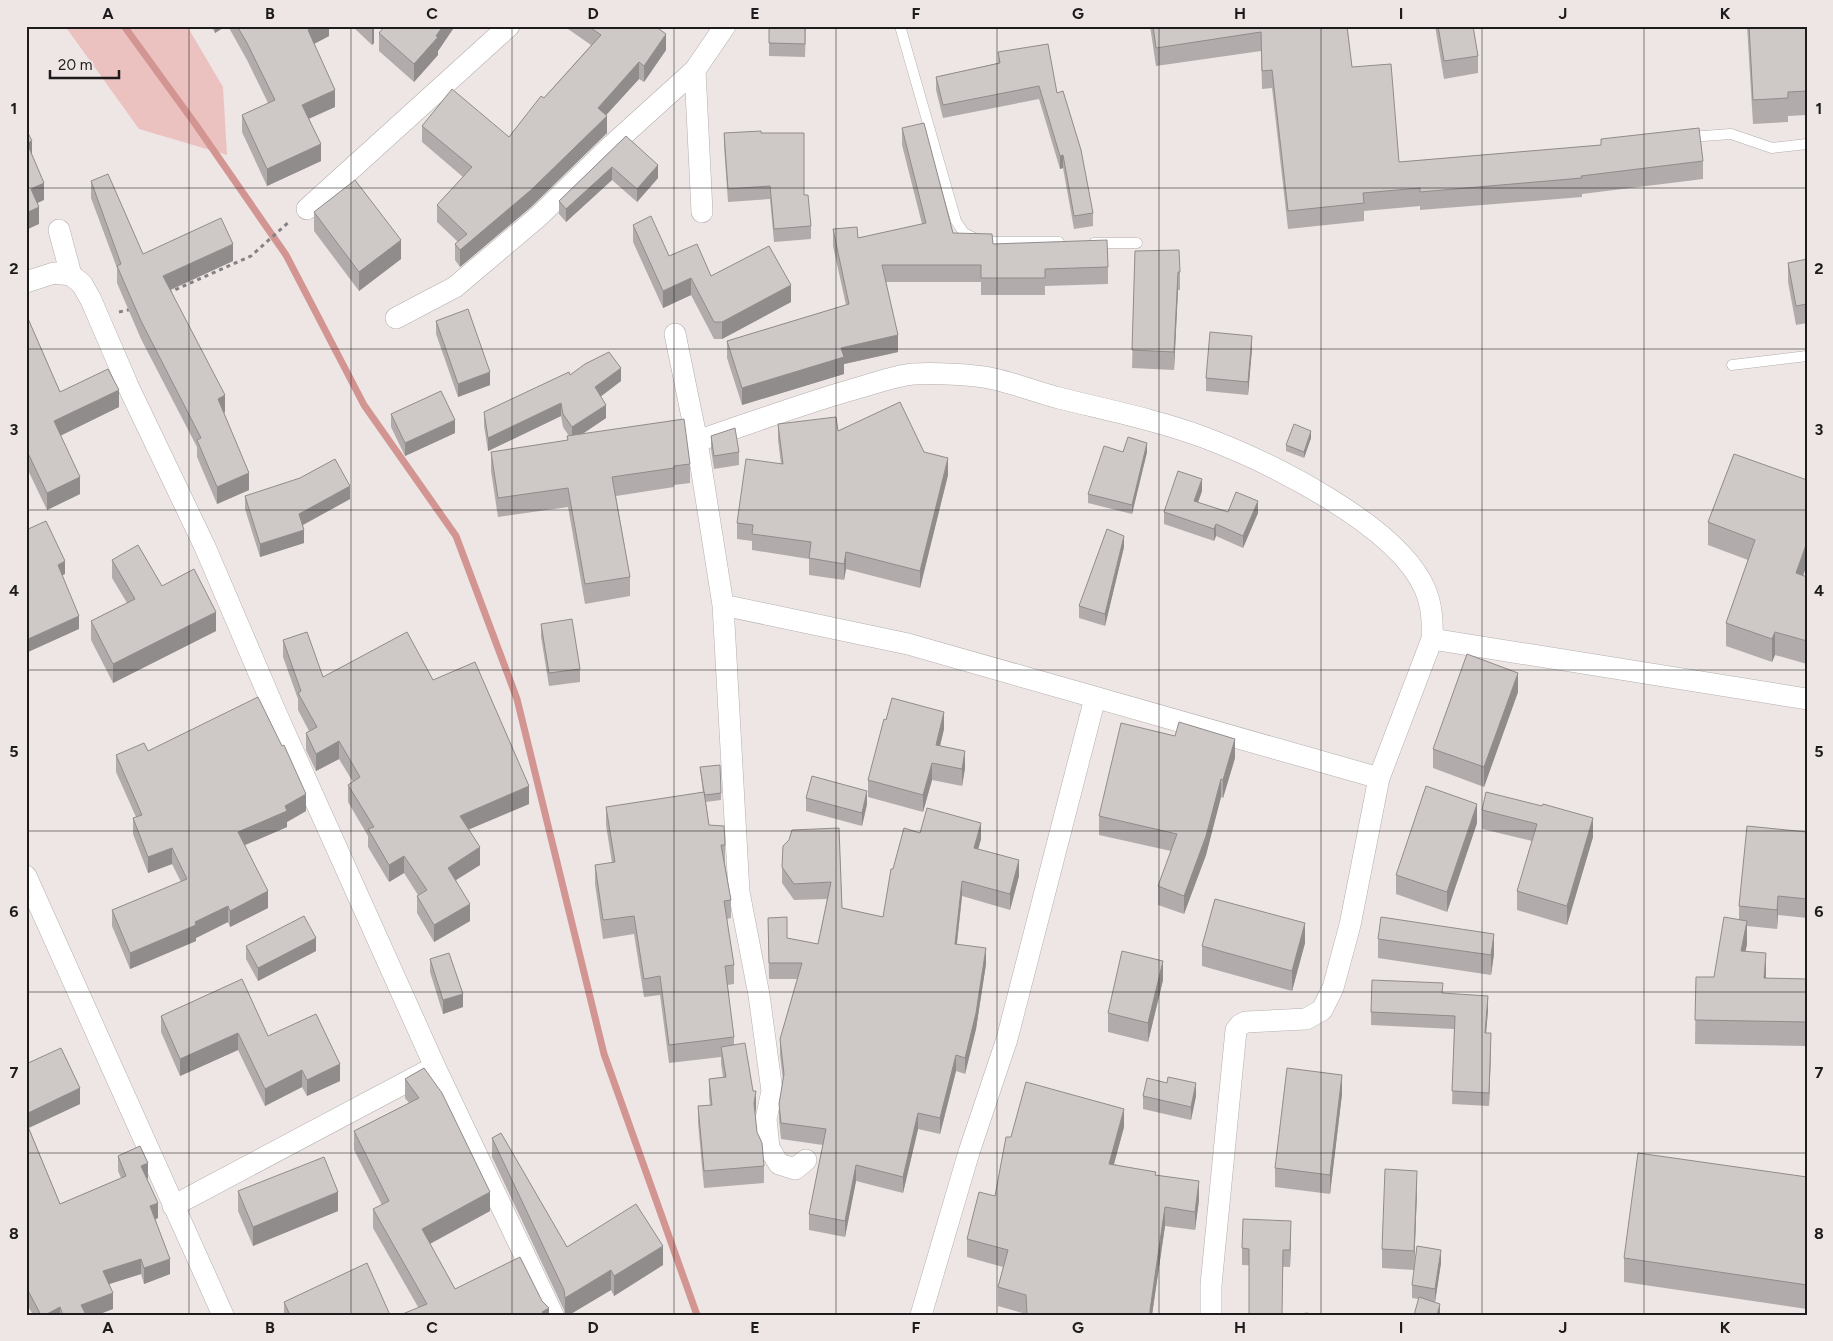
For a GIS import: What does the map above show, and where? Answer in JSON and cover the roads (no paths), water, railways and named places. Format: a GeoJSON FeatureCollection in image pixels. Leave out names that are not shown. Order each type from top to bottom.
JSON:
{"type":"FeatureCollection","features":[{"type":"Feature","properties":{"kind":"street"},"geometry":{"type":"LineString","coordinates":[[307,209],[509,26]]}},
{"type":"Feature","properties":{"kind":"street"},"geometry":{"type":"LineString","coordinates":[[396,318],[455,287],[539,216],[610,147],[695,70],[725,26]]}},
{"type":"Feature","properties":{"kind":"street"},"geometry":{"type":"LineString","coordinates":[[695,70],[702,212]]}},
{"type":"Feature","properties":{"kind":"street"},"geometry":{"type":"LineString","coordinates":[[58,230],[71,275]]}},
{"type":"Feature","properties":{"kind":"street"},"geometry":{"type":"LineString","coordinates":[[26,282],[54,273],[71,275],[82,284],[128,386],[205,547],[280,722],[436,1066],[553,1315]]}},
{"type":"Feature","properties":{"kind":"street"},"geometry":{"type":"LineString","coordinates":[[675,334],[697,441],[722,605],[739,892],[760,995],[772,1091],[766,1119],[769,1148],[780,1164],[795,1168],[806,1160]]}},
{"type":"Feature","properties":{"kind":"street"},"geometry":{"type":"LineString","coordinates":[[697,441],[808,403],[912,374],[991,378],[1058,397],[1137,416],[1203,437],[1252,458],[1314,489],[1367,523],[1411,565],[1425,588],[1433,622],[1432,639],[1379,778],[1350,925],[1333,988],[1322,1010],[1306,1019],[1246,1022],[1240,1024],[1236,1030],[1211,1285],[1211,1315]]}},
{"type":"Feature","properties":{"kind":"street"},"geometry":{"type":"LineString","coordinates":[[722,605],[908,644],[1379,778]]}},
{"type":"Feature","properties":{"kind":"street"},"geometry":{"type":"LineString","coordinates":[[1432,639],[1807,699]]}},
{"type":"Feature","properties":{"kind":"street"},"geometry":{"type":"LineString","coordinates":[[920,1315],[952,1206],[1007,1039],[1095,698]]}},
{"type":"Feature","properties":{"kind":"street"},"geometry":{"type":"LineString","coordinates":[[26,876],[222,1315]]}},
{"type":"Feature","properties":{"kind":"street"},"geometry":{"type":"LineString","coordinates":[[173,1206],[436,1066]]}},
{"type":"Feature","properties":{"kind":"lane"},"geometry":{"type":"LineString","coordinates":[[900,26],[956,221],[964,232],[982,242],[1137,243]]}},
{"type":"Feature","properties":{"kind":"lane"},"geometry":{"type":"LineString","coordinates":[[1681,138],[1731,134],[1772,148],[1807,144]]}},
{"type":"Feature","properties":{"kind":"lane"},"geometry":{"type":"LineString","coordinates":[[1732,365],[1807,356]]}},
{"type":"Feature","properties":{"kind":"waterway"},"geometry":{"type":"LineString","coordinates":[[124,26],[196,125],[286,255],[364,405],[456,536],[517,699],[604,1054],[697,1315]]}}]}
